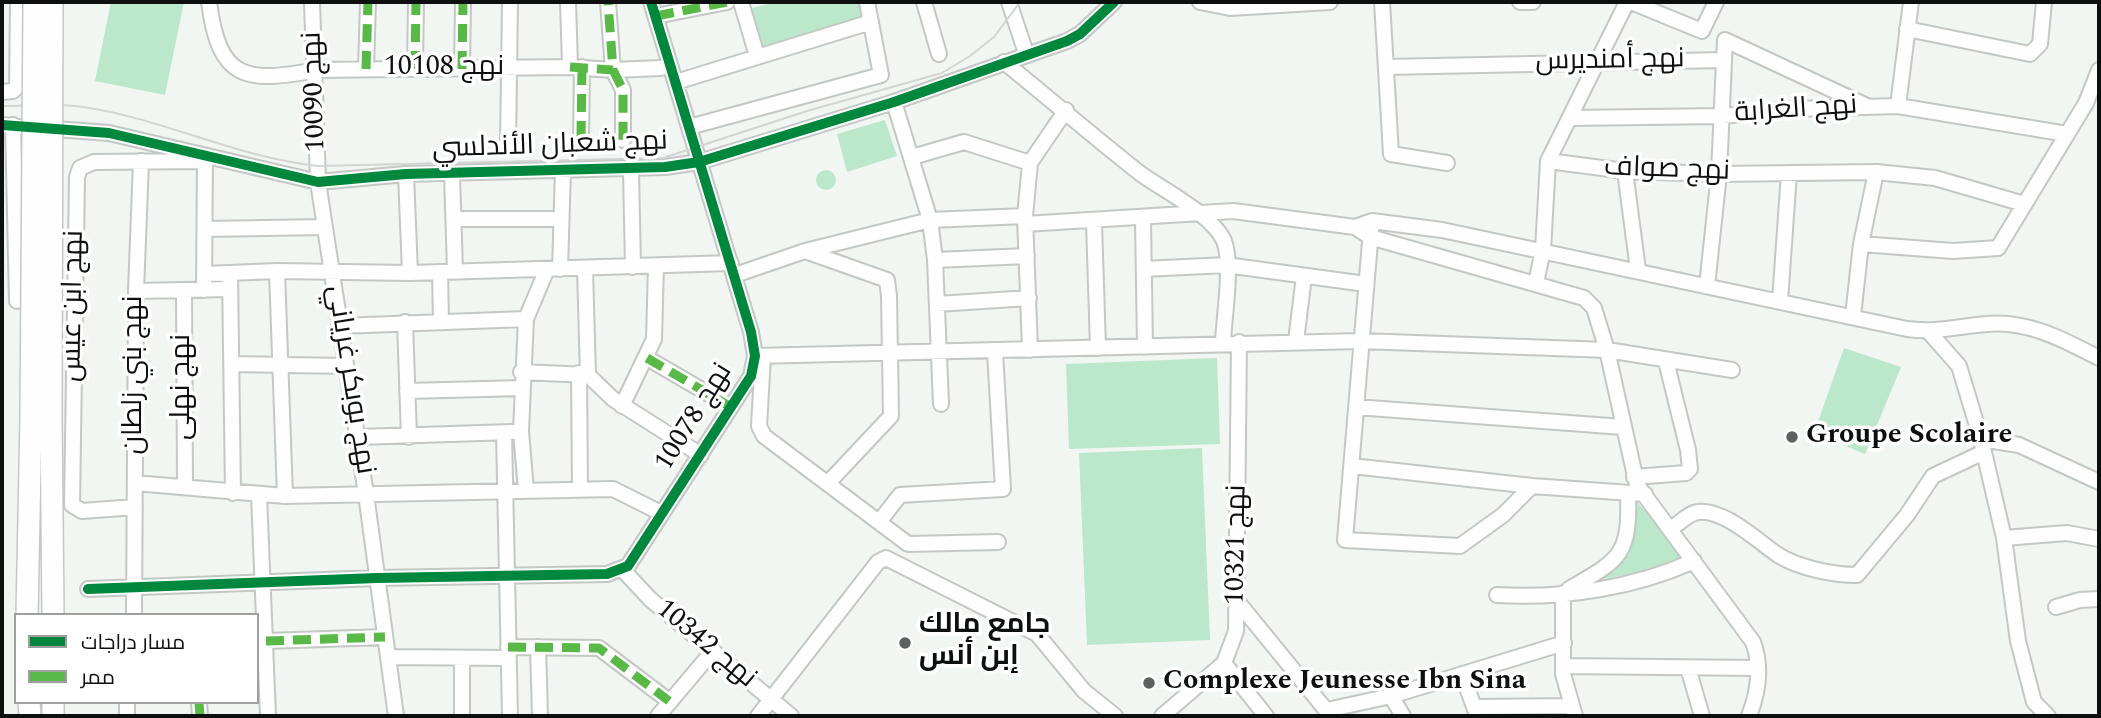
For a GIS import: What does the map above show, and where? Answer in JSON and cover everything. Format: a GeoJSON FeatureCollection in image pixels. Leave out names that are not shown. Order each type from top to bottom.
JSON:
{"type":"FeatureCollection","features":[{"type":"Feature","properties":{"kind":"highway"},"geometry":{"type":"LineString","coordinates":[[34,2],[41,416],[53,613]]}},
{"type":"Feature","properties":{"kind":"highway"},"geometry":{"type":"LineString","coordinates":[[27,613],[41,416],[52,2]]}},
{"type":"Feature","properties":{"kind":"highway"},"geometry":{"type":"LineString","coordinates":[[21,613],[28,585]]}},
{"type":"Feature","properties":{"kind":"street"},"geometry":{"type":"LineString","coordinates":[[2,92],[13,91],[17,87],[18,2]]}},
{"type":"Feature","properties":{"kind":"street","name":"نهج 10108"},"geometry":{"type":"LineString","coordinates":[[209,2],[218,44],[225,58],[236,67],[264,77],[278,78],[317,69],[661,68]]}},
{"type":"Feature","properties":{"kind":"street","name":"نهج 10090"},"geometry":{"type":"LineString","coordinates":[[312,2],[317,69],[318,182]]}},
{"type":"Feature","properties":{"kind":"street"},"geometry":{"type":"LineString","coordinates":[[366,69],[369,2]]}},
{"type":"Feature","properties":{"kind":"street"},"geometry":{"type":"LineString","coordinates":[[415,69],[416,2]]}},
{"type":"Feature","properties":{"kind":"street"},"geometry":{"type":"LineString","coordinates":[[463,2],[463,69]]}},
{"type":"Feature","properties":{"kind":"street"},"geometry":{"type":"LineString","coordinates":[[508,146],[510,2]]}},
{"type":"Feature","properties":{"kind":"street"},"geometry":{"type":"LineString","coordinates":[[568,2],[581,139]]}},
{"type":"Feature","properties":{"kind":"street"},"geometry":{"type":"LineString","coordinates":[[608,2],[613,70],[623,90],[622,140]]}},
{"type":"Feature","properties":{"kind":"street"},"geometry":{"type":"LineString","coordinates":[[654,9],[727,2]]}},
{"type":"Feature","properties":{"kind":"street"},"geometry":{"type":"LineString","coordinates":[[741,2],[757,56]]}},
{"type":"Feature","properties":{"kind":"street"},"geometry":{"type":"LineString","coordinates":[[689,127],[881,75],[867,2]]}},
{"type":"Feature","properties":{"kind":"street"},"geometry":{"type":"LineString","coordinates":[[924,2],[939,54]]}},
{"type":"Feature","properties":{"kind":"street"},"geometry":{"type":"LineString","coordinates":[[1026,2],[1012,8],[1026,53]]}},
{"type":"Feature","properties":{"kind":"street","name":"نهج شعبان الأندلسي"},"geometry":{"type":"LineString","coordinates":[[7,125],[109,133],[205,159],[318,182],[406,174],[631,170],[699,162],[894,102],[1074,38],[1114,2]]}},
{"type":"Feature","properties":{"kind":"street"},"geometry":{"type":"LineString","coordinates":[[1201,2],[1230,8],[1330,2]]}},
{"type":"Feature","properties":{"kind":"street"},"geometry":{"type":"LineString","coordinates":[[1382,2],[1391,154],[1447,163]]}},
{"type":"Feature","properties":{"kind":"street"},"geometry":{"type":"LineString","coordinates":[[1520,2],[1533,2]]}},
{"type":"Feature","properties":{"kind":"street"},"geometry":{"type":"LineString","coordinates":[[1536,283],[1543,250],[1548,161],[1596,62],[1629,2],[1725,40]]}},
{"type":"Feature","properties":{"kind":"street"},"geometry":{"type":"LineString","coordinates":[[1702,31],[1716,2]]}},
{"type":"Feature","properties":{"kind":"street"},"geometry":{"type":"LineString","coordinates":[[1898,106],[1911,2]]}},
{"type":"Feature","properties":{"kind":"street"},"geometry":{"type":"LineString","coordinates":[[1907,29],[2030,54],[2040,44],[2044,2]]}},
{"type":"Feature","properties":{"kind":"street","name":"نهج 10078"},"geometry":{"type":"LineString","coordinates":[[623,570],[633,560],[701,455],[753,371],[759,356],[654,9]]}},
{"type":"Feature","properties":{"kind":"street"},"geometry":{"type":"LineString","coordinates":[[676,82],[871,22]]}},
{"type":"Feature","properties":{"kind":"street","name":"نهج أمنديرس"},"geometry":{"type":"LineString","coordinates":[[1386,67],[1724,60],[1725,40],[1867,106]]}},
{"type":"Feature","properties":{"kind":"street"},"geometry":{"type":"LineString","coordinates":[[2,47],[17,46]]}},
{"type":"Feature","properties":{"kind":"street"},"geometry":{"type":"LineString","coordinates":[[1707,286],[1719,174],[1724,60]]}},
{"type":"Feature","properties":{"kind":"street"},"geometry":{"type":"LineString","coordinates":[[1004,62],[1140,173],[1198,214],[1220,234],[1226,249],[1223,342]]}},
{"type":"Feature","properties":{"kind":"street"},"geometry":{"type":"LineString","coordinates":[[1861,244],[1953,251],[1994,250],[2002,244],[2086,103],[2099,70]]}},
{"type":"Feature","properties":{"kind":"street"},"geometry":{"type":"LineString","coordinates":[[894,102],[930,220],[935,260],[941,404]]}},
{"type":"Feature","properties":{"kind":"street","name":"نهج الغرابة"},"geometry":{"type":"LineString","coordinates":[[1570,118],[1723,116],[1898,106],[2067,134]]}},
{"type":"Feature","properties":{"kind":"street"},"geometry":{"type":"LineString","coordinates":[[1030,350],[1025,220],[1030,163],[1055,128],[1072,115]]}},
{"type":"Feature","properties":{"kind":"street"},"geometry":{"type":"LineString","coordinates":[[7,125],[17,301]]}},
{"type":"Feature","properties":{"kind":"street"},"geometry":{"type":"LineString","coordinates":[[912,157],[964,142],[1030,163]]}},
{"type":"Feature","properties":{"kind":"street"},"geometry":{"type":"LineString","coordinates":[[204,290],[205,159]]}},
{"type":"Feature","properties":{"kind":"street","name":"نهج ابن عيس"},"geometry":{"type":"LineString","coordinates":[[135,507],[82,511],[72,505],[77,177],[87,164],[205,159]]}},
{"type":"Feature","properties":{"kind":"street","name":"نهج بني زلطان"},"geometry":{"type":"LineString","coordinates":[[134,613],[136,291],[141,161]]}},
{"type":"Feature","properties":{"kind":"street","name":"نهج صواف"},"geometry":{"type":"LineString","coordinates":[[1548,161],[1625,171],[1719,174],[1875,172],[1935,178],[2024,204]]}},
{"type":"Feature","properties":{"kind":"street"},"geometry":{"type":"LineString","coordinates":[[526,491],[521,431],[521,372],[526,320],[553,269],[561,219],[563,170]]}},
{"type":"Feature","properties":{"kind":"street"},"geometry":{"type":"LineString","coordinates":[[631,170],[633,267]]}},
{"type":"Feature","properties":{"kind":"street"},"geometry":{"type":"LineString","coordinates":[[1625,171],[1639,270]]}},
{"type":"Feature","properties":{"kind":"street"},"geometry":{"type":"LineString","coordinates":[[1853,316],[1861,244],[1875,172]]}},
{"type":"Feature","properties":{"kind":"street"},"geometry":{"type":"LineString","coordinates":[[1780,301],[1789,173]]}},
{"type":"Feature","properties":{"kind":"street"},"geometry":{"type":"LineString","coordinates":[[406,174],[411,273]]}},
{"type":"Feature","properties":{"kind":"street"},"geometry":{"type":"LineString","coordinates":[[452,174],[455,271]]}},
{"type":"Feature","properties":{"kind":"street","name":"نهج بوبكر غرياني"},"geometry":{"type":"LineString","coordinates":[[318,182],[344,366],[358,438],[396,716]]}},
{"type":"Feature","properties":{"kind":"street"},"geometry":{"type":"LineString","coordinates":[[205,274],[277,271],[333,274],[411,273],[656,266],[733,269],[930,220],[1094,222],[1233,211],[1354,228],[1370,237],[1577,294],[1594,308],[1634,477],[1749,634],[1757,653],[1756,691],[1749,716]]}},
{"type":"Feature","properties":{"kind":"street"},"geometry":{"type":"LineString","coordinates":[[454,219],[561,219]]}},
{"type":"Feature","properties":{"kind":"street"},"geometry":{"type":"LineString","coordinates":[[1143,219],[1145,347]]}},
{"type":"Feature","properties":{"kind":"street"},"geometry":{"type":"LineString","coordinates":[[1354,228],[1373,221],[1543,250],[1929,332],[1986,324],[2015,324],[2040,331],[2099,358]]}},
{"type":"Feature","properties":{"kind":"street"},"geometry":{"type":"LineString","coordinates":[[1373,221],[1345,540],[1460,545],[1472,540],[1503,515],[1532,486]]}},
{"type":"Feature","properties":{"kind":"street"},"geometry":{"type":"LineString","coordinates":[[1094,222],[1098,348]]}},
{"type":"Feature","properties":{"kind":"street"},"geometry":{"type":"LineString","coordinates":[[205,229],[324,227]]}},
{"type":"Feature","properties":{"kind":"street"},"geometry":{"type":"LineString","coordinates":[[805,251],[887,280],[891,416],[828,483]]}},
{"type":"Feature","properties":{"kind":"street"},"geometry":{"type":"LineString","coordinates":[[935,260],[1027,256]]}},
{"type":"Feature","properties":{"kind":"street"},"geometry":{"type":"LineString","coordinates":[[1144,269],[1226,265],[1366,284]]}},
{"type":"Feature","properties":{"kind":"street"},"geometry":{"type":"LineString","coordinates":[[622,405],[647,359],[654,335],[656,266]]}},
{"type":"Feature","properties":{"kind":"street"},"geometry":{"type":"LineString","coordinates":[[580,490],[585,269]]}},
{"type":"Feature","properties":{"kind":"street"},"geometry":{"type":"LineString","coordinates":[[277,271],[285,496]]}},
{"type":"Feature","properties":{"kind":"street"},"geometry":{"type":"LineString","coordinates":[[440,272],[441,322]]}},
{"type":"Feature","properties":{"kind":"street"},"geometry":{"type":"LineString","coordinates":[[230,274],[233,493]]}},
{"type":"Feature","properties":{"kind":"street"},"geometry":{"type":"LineString","coordinates":[[1296,341],[1304,276]]}},
{"type":"Feature","properties":{"kind":"street"},"geometry":{"type":"LineString","coordinates":[[136,291],[230,289]]}},
{"type":"Feature","properties":{"kind":"street","name":"نهج نهلى"},"geometry":{"type":"LineString","coordinates":[[184,290],[184,485]]}},
{"type":"Feature","properties":{"kind":"street"},"geometry":{"type":"LineString","coordinates":[[937,303],[1029,298]]}},
{"type":"Feature","properties":{"kind":"street"},"geometry":{"type":"LineString","coordinates":[[339,326],[526,320]]}},
{"type":"Feature","properties":{"kind":"street"},"geometry":{"type":"LineString","coordinates":[[405,322],[409,437]]}},
{"type":"Feature","properties":{"kind":"street"},"geometry":{"type":"LineString","coordinates":[[1929,332],[1959,366],[1983,445],[2004,537],[2018,640],[2034,702],[2048,716]]}},
{"type":"Feature","properties":{"kind":"street"},"geometry":{"type":"LineString","coordinates":[[998,542],[912,546],[760,432],[759,356],[939,354],[1223,342],[1361,341],[1606,350],[1732,370]]}},
{"type":"Feature","properties":{"kind":"street","name":"نهج 10321"},"geometry":{"type":"LineString","coordinates":[[1162,716],[1224,663],[1236,631],[1239,342]]}},
{"type":"Feature","properties":{"kind":"street"},"geometry":{"type":"LineString","coordinates":[[879,522],[900,495],[1003,489],[995,352]]}},
{"type":"Feature","properties":{"kind":"street"},"geometry":{"type":"LineString","coordinates":[[647,359],[731,407]]}},
{"type":"Feature","properties":{"kind":"street"},"geometry":{"type":"LineString","coordinates":[[1634,477],[1676,474],[1690,469],[1688,450],[1666,361]]}},
{"type":"Feature","properties":{"kind":"street"},"geometry":{"type":"LineString","coordinates":[[232,364],[344,366]]}},
{"type":"Feature","properties":{"kind":"street"},"geometry":{"type":"LineString","coordinates":[[521,372],[584,374],[622,405],[701,455]]}},
{"type":"Feature","properties":{"kind":"street"},"geometry":{"type":"LineString","coordinates":[[407,391],[523,388]]}},
{"type":"Feature","properties":{"kind":"street"},"geometry":{"type":"LineString","coordinates":[[1356,407],[1623,427]]}},
{"type":"Feature","properties":{"kind":"street"},"geometry":{"type":"LineString","coordinates":[[358,438],[521,431]]}},
{"type":"Feature","properties":{"kind":"street"},"geometry":{"type":"LineString","coordinates":[[504,433],[510,716]]}},
{"type":"Feature","properties":{"kind":"street"},"geometry":{"type":"LineString","coordinates":[[1671,529],[1698,512],[1710,513],[1736,524],[1779,555],[1797,563],[1857,575],[1907,515],[1933,476],[1983,445],[2019,445],[2099,482]]}},
{"type":"Feature","properties":{"kind":"street"},"geometry":{"type":"LineString","coordinates":[[1352,466],[1532,486],[1645,494]]}},
{"type":"Feature","properties":{"kind":"street"},"geometry":{"type":"LineString","coordinates":[[135,483],[184,485],[233,493],[285,496],[617,490],[662,513]]}},
{"type":"Feature","properties":{"kind":"street"},"geometry":{"type":"LineString","coordinates":[[1563,593],[1599,572],[1621,553],[1627,534],[1628,493]]}},
{"type":"Feature","properties":{"kind":"street"},"geometry":{"type":"LineString","coordinates":[[260,495],[266,641],[261,660],[268,716]]}},
{"type":"Feature","properties":{"kind":"street"},"geometry":{"type":"LineString","coordinates":[[2004,537],[2067,533],[2099,539]]}},
{"type":"Feature","properties":{"kind":"street"},"geometry":{"type":"LineString","coordinates":[[758,716],[878,562],[886,558],[1037,634],[1084,691],[1115,716]]}},
{"type":"Feature","properties":{"kind":"street"},"geometry":{"type":"LineString","coordinates":[[1497,596],[1524,597],[1563,593],[1653,578],[1694,561]]}},
{"type":"Feature","properties":{"kind":"street"},"geometry":{"type":"LineString","coordinates":[[88,589],[377,578],[607,574],[623,570]]}},
{"type":"Feature","properties":{"kind":"street","name":"نهج 10342"},"geometry":{"type":"LineString","coordinates":[[623,570],[650,599],[791,716]]}},
{"type":"Feature","properties":{"kind":"street"},"geometry":{"type":"LineString","coordinates":[[1462,674],[1476,712],[1573,711],[1563,667],[1563,593]]}},
{"type":"Feature","properties":{"kind":"street"},"geometry":{"type":"LineString","coordinates":[[2056,607],[2080,600],[2099,599]]}},
{"type":"Feature","properties":{"kind":"street"},"geometry":{"type":"LineString","coordinates":[[1237,601],[1329,713],[1564,643]]}},
{"type":"Feature","properties":{"kind":"street"},"geometry":{"type":"LineString","coordinates":[[266,641],[385,637]]}},
{"type":"Feature","properties":{"kind":"street"},"geometry":{"type":"LineString","coordinates":[[388,657],[462,658],[538,647],[598,648],[669,701]]}},
{"type":"Feature","properties":{"kind":"street"},"geometry":{"type":"LineString","coordinates":[[538,647],[540,716]]}},
{"type":"Feature","properties":{"kind":"street"},"geometry":{"type":"LineString","coordinates":[[658,716],[712,652]]}},
{"type":"Feature","properties":{"kind":"street"},"geometry":{"type":"LineString","coordinates":[[462,658],[462,716]]}},
{"type":"Feature","properties":{"kind":"street"},"geometry":{"type":"LineString","coordinates":[[1224,663],[1266,716]]}},
{"type":"Feature","properties":{"kind":"street"},"geometry":{"type":"LineString","coordinates":[[1563,667],[1758,668]]}},
{"type":"Feature","properties":{"kind":"street"},"geometry":{"type":"LineString","coordinates":[[1688,668],[1702,716]]}},
{"type":"Feature","properties":{"kind":"street"},"geometry":{"type":"LineString","coordinates":[[1391,696],[1403,716]]}},
{"type":"Feature","properties":{"kind":"street"},"geometry":{"type":"LineString","coordinates":[[1176,704],[1187,716]]}},
{"type":"Feature","properties":{"kind":"green space"},"geometry":{"type":"Polygon","coordinates":[[[111,2],[184,2],[165,95],[95,81],[111,2]]]}},
{"type":"Feature","properties":{"kind":"green space"},"geometry":{"type":"Polygon","coordinates":[[[776,2],[862,2],[869,17],[763,48],[752,8],[776,2]]]}},
{"type":"Feature","properties":{"kind":"green space"},"geometry":{"type":"Polygon","coordinates":[[[885,120],[897,156],[847,172],[837,134],[885,120]]]}},
{"type":"Feature","properties":{"kind":"green space"},"geometry":{"type":"Polygon","coordinates":[[[826,170],[833,173],[836,180],[833,187],[826,190],[819,187],[816,180],[819,173],[826,170]]]}},
{"type":"Feature","properties":{"kind":"green space"},"geometry":{"type":"Polygon","coordinates":[[[1844,348],[1901,367],[1865,454],[1814,433],[1844,348]]]}},
{"type":"Feature","properties":{"kind":"green space"},"geometry":{"type":"Polygon","coordinates":[[[1217,358],[1220,444],[1069,449],[1066,364],[1217,358]]]}},
{"type":"Feature","properties":{"kind":"green space"},"geometry":{"type":"Polygon","coordinates":[[[1202,448],[1210,640],[1087,645],[1079,453],[1202,448]]]}},
{"type":"Feature","properties":{"kind":"green space"},"geometry":{"type":"Polygon","coordinates":[[[1637,502],[1663,529],[1682,558],[1656,570],[1602,579],[1623,562],[1637,502]]]}},
{"type":"Feature","properties":{"kind":"tram line"},"geometry":{"type":"LineString","coordinates":[[2,106],[83,107],[142,120],[257,155],[318,166],[663,158],[807,111],[942,73],[994,37],[1020,2]]}},
{"type":"Feature","properties":{"kind":"marked path"},"geometry":{"type":"LineString","coordinates":[[366,69],[368,2]]}},
{"type":"Feature","properties":{"kind":"marked path"},"geometry":{"type":"LineString","coordinates":[[415,69],[416,2]]}},
{"type":"Feature","properties":{"kind":"marked path"},"geometry":{"type":"LineString","coordinates":[[462,69],[463,2]]}},
{"type":"Feature","properties":{"kind":"marked path"},"geometry":{"type":"LineString","coordinates":[[570,67],[613,70],[608,2]]}},
{"type":"Feature","properties":{"kind":"marked path"},"geometry":{"type":"LineString","coordinates":[[656,16],[727,2]]}},
{"type":"Feature","properties":{"kind":"marked path"},"geometry":{"type":"LineString","coordinates":[[581,139],[582,67]]}},
{"type":"Feature","properties":{"kind":"marked path"},"geometry":{"type":"LineString","coordinates":[[613,70],[623,90],[623,140]]}},
{"type":"Feature","properties":{"kind":"marked path"},"geometry":{"type":"LineString","coordinates":[[647,358],[731,407]]}},
{"type":"Feature","properties":{"kind":"marked path"},"geometry":{"type":"LineString","coordinates":[[266,641],[385,637]]}},
{"type":"Feature","properties":{"kind":"marked path"},"geometry":{"type":"LineString","coordinates":[[508,647],[599,648],[669,701]]}},
{"type":"Feature","properties":{"kind":"marked path"},"geometry":{"type":"LineString","coordinates":[[199,704],[200,716]]}},
{"type":"Feature","properties":{"kind":"cycle path"},"geometry":{"type":"LineString","coordinates":[[88,589],[377,578],[607,574],[628,566],[751,376],[755,356],[751,332],[651,2]]}},
{"type":"Feature","properties":{"kind":"cycle path"},"geometry":{"type":"LineString","coordinates":[[2,125],[109,133],[318,182],[406,174],[665,167],[699,162],[894,102],[1067,41],[1080,34],[1114,2]]}},
{"type":"Feature","properties":{"kind":"place","name":"Groupe Scolaire"},"geometry":{"type":"Point","coordinates":[1792,437]}},
{"type":"Feature","properties":{"kind":"place","name":"جامع مالك إبن أنس"},"geometry":{"type":"Point","coordinates":[905,643]}},
{"type":"Feature","properties":{"kind":"place","name":"Complexe Jeunesse Ibn Sina"},"geometry":{"type":"Point","coordinates":[1149,683]}}]}
